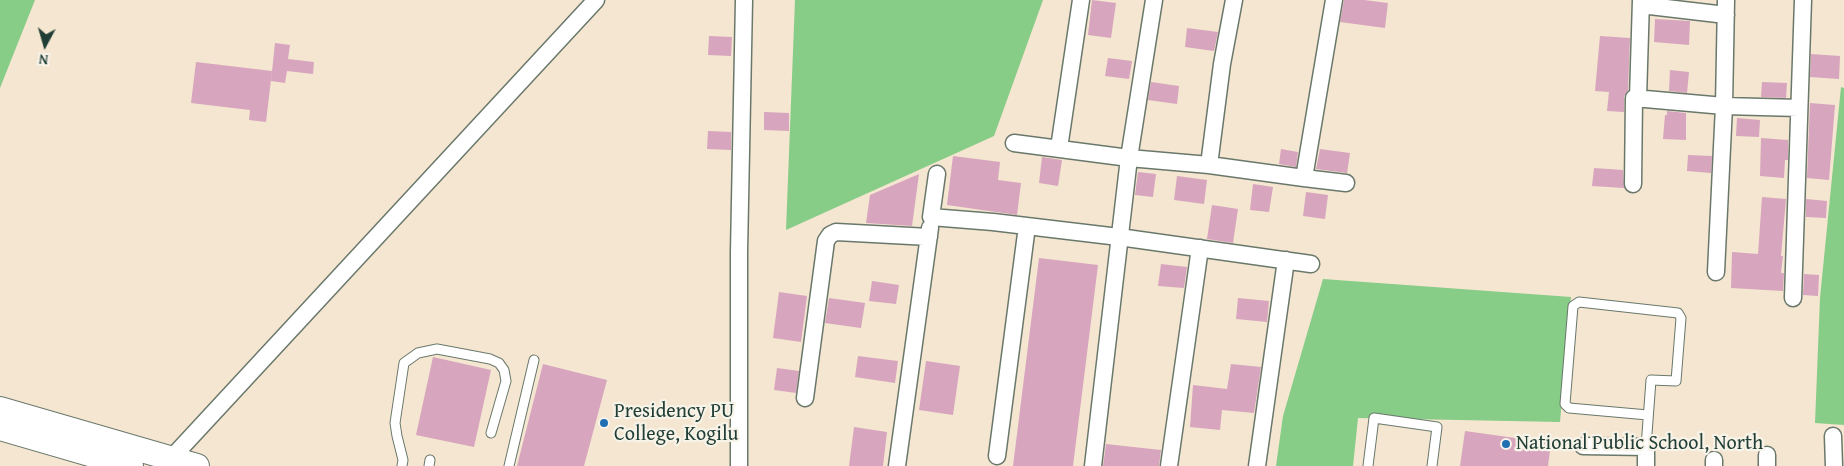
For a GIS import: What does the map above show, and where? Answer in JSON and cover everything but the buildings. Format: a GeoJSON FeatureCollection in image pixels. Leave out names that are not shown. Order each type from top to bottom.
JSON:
{"type":"FeatureCollection","features":[{"type":"Feature","properties":{"kind":"main road"},"geometry":{"type":"LineString","coordinates":[[1,426],[168,462],[197,466]]}},
{"type":"Feature","properties":{"kind":"main road"},"geometry":{"type":"LineString","coordinates":[[1,426],[130,466]]}},
{"type":"Feature","properties":{"kind":"street"},"geometry":{"type":"LineString","coordinates":[[168,462],[596,0]]}},
{"type":"Feature","properties":{"kind":"street"},"geometry":{"type":"LineString","coordinates":[[739,466],[739,252],[744,0]]}},
{"type":"Feature","properties":{"kind":"street"},"geometry":{"type":"LineString","coordinates":[[1059,148],[1081,0]]}},
{"type":"Feature","properties":{"kind":"street"},"geometry":{"type":"LineString","coordinates":[[1093,466],[1129,158],[1154,0]]}},
{"type":"Feature","properties":{"kind":"street"},"geometry":{"type":"LineString","coordinates":[[1209,165],[1222,64],[1234,0]]}},
{"type":"Feature","properties":{"kind":"street"},"geometry":{"type":"LineString","coordinates":[[1304,178],[1334,0]]}},
{"type":"Feature","properties":{"kind":"street"},"geometry":{"type":"LineString","coordinates":[[1793,298],[1803,0]]}},
{"type":"Feature","properties":{"kind":"street"},"geometry":{"type":"LineString","coordinates":[[1638,98],[1641,3],[1726,8],[1724,106],[1716,272]]}},
{"type":"Feature","properties":{"kind":"street"},"geometry":{"type":"LineString","coordinates":[[1632,184],[1634,98],[1724,106],[1799,108]]}},
{"type":"Feature","properties":{"kind":"street"},"geometry":{"type":"LineString","coordinates":[[1014,143],[1346,183]]}},
{"type":"Feature","properties":{"kind":"street"},"geometry":{"type":"LineString","coordinates":[[897,466],[937,174]]}},
{"type":"Feature","properties":{"kind":"street"},"geometry":{"type":"LineString","coordinates":[[931,217],[1119,237],[1311,264]]}},
{"type":"Feature","properties":{"kind":"street"},"geometry":{"type":"LineString","coordinates":[[997,456],[1027,226]]}},
{"type":"Feature","properties":{"kind":"street"},"geometry":{"type":"LineString","coordinates":[[805,398],[826,241],[830,235],[836,232],[929,237]]}},
{"type":"Feature","properties":{"kind":"street"},"geometry":{"type":"LineString","coordinates":[[1169,466],[1200,248]]}},
{"type":"Feature","properties":{"kind":"street"},"geometry":{"type":"LineString","coordinates":[[1257,466],[1286,260]]}},
{"type":"Feature","properties":{"kind":"street"},"geometry":{"type":"LineString","coordinates":[[1833,436],[1834,466]]}},
{"type":"Feature","properties":{"kind":"street"},"geometry":{"type":"LineString","coordinates":[[1583,446],[1646,447],[1646,466]]}},
{"type":"Feature","properties":{"kind":"lane"},"geometry":{"type":"LineString","coordinates":[[1646,447],[1651,380],[1676,381],[1681,318],[1678,313],[1579,302],[1573,306],[1565,404],[1569,408],[1648,415]]}},
{"type":"Feature","properties":{"kind":"lane"},"geometry":{"type":"LineString","coordinates":[[402,466],[403,460],[396,436],[395,423],[404,363],[418,353],[436,349],[490,359],[499,363],[504,370],[506,381],[491,433]]}},
{"type":"Feature","properties":{"kind":"lane"},"geometry":{"type":"LineString","coordinates":[[509,466],[534,360]]}},
{"type":"Feature","properties":{"kind":"lane"},"geometry":{"type":"LineString","coordinates":[[1368,466],[1374,418],[1437,427],[1432,466]]}},
{"type":"Feature","properties":{"kind":"green space"},"geometry":{"type":"Polygon","coordinates":[[[0,0],[35,0],[0,88],[0,0]]]}},
{"type":"Feature","properties":{"kind":"green space"},"geometry":{"type":"Polygon","coordinates":[[[795,0],[1043,0],[994,136],[786,230],[795,0]]]}},
{"type":"Feature","properties":{"kind":"green space"},"geometry":{"type":"Polygon","coordinates":[[[1841,87],[1844,88],[1844,425],[1815,423],[1820,298],[1841,87]]]}},
{"type":"Feature","properties":{"kind":"green space"},"geometry":{"type":"Polygon","coordinates":[[[1323,279],[1571,297],[1560,422],[1358,418],[1353,466],[1276,466],[1283,416],[1323,279]]]}},
{"type":"Feature","properties":{"kind":"place","name":"Presidency PU College, Kogilu"},"geometry":{"type":"Point","coordinates":[604,423]}},
{"type":"Feature","properties":{"kind":"place","name":"National Public School, North"},"geometry":{"type":"Point","coordinates":[1506,444]}}]}
